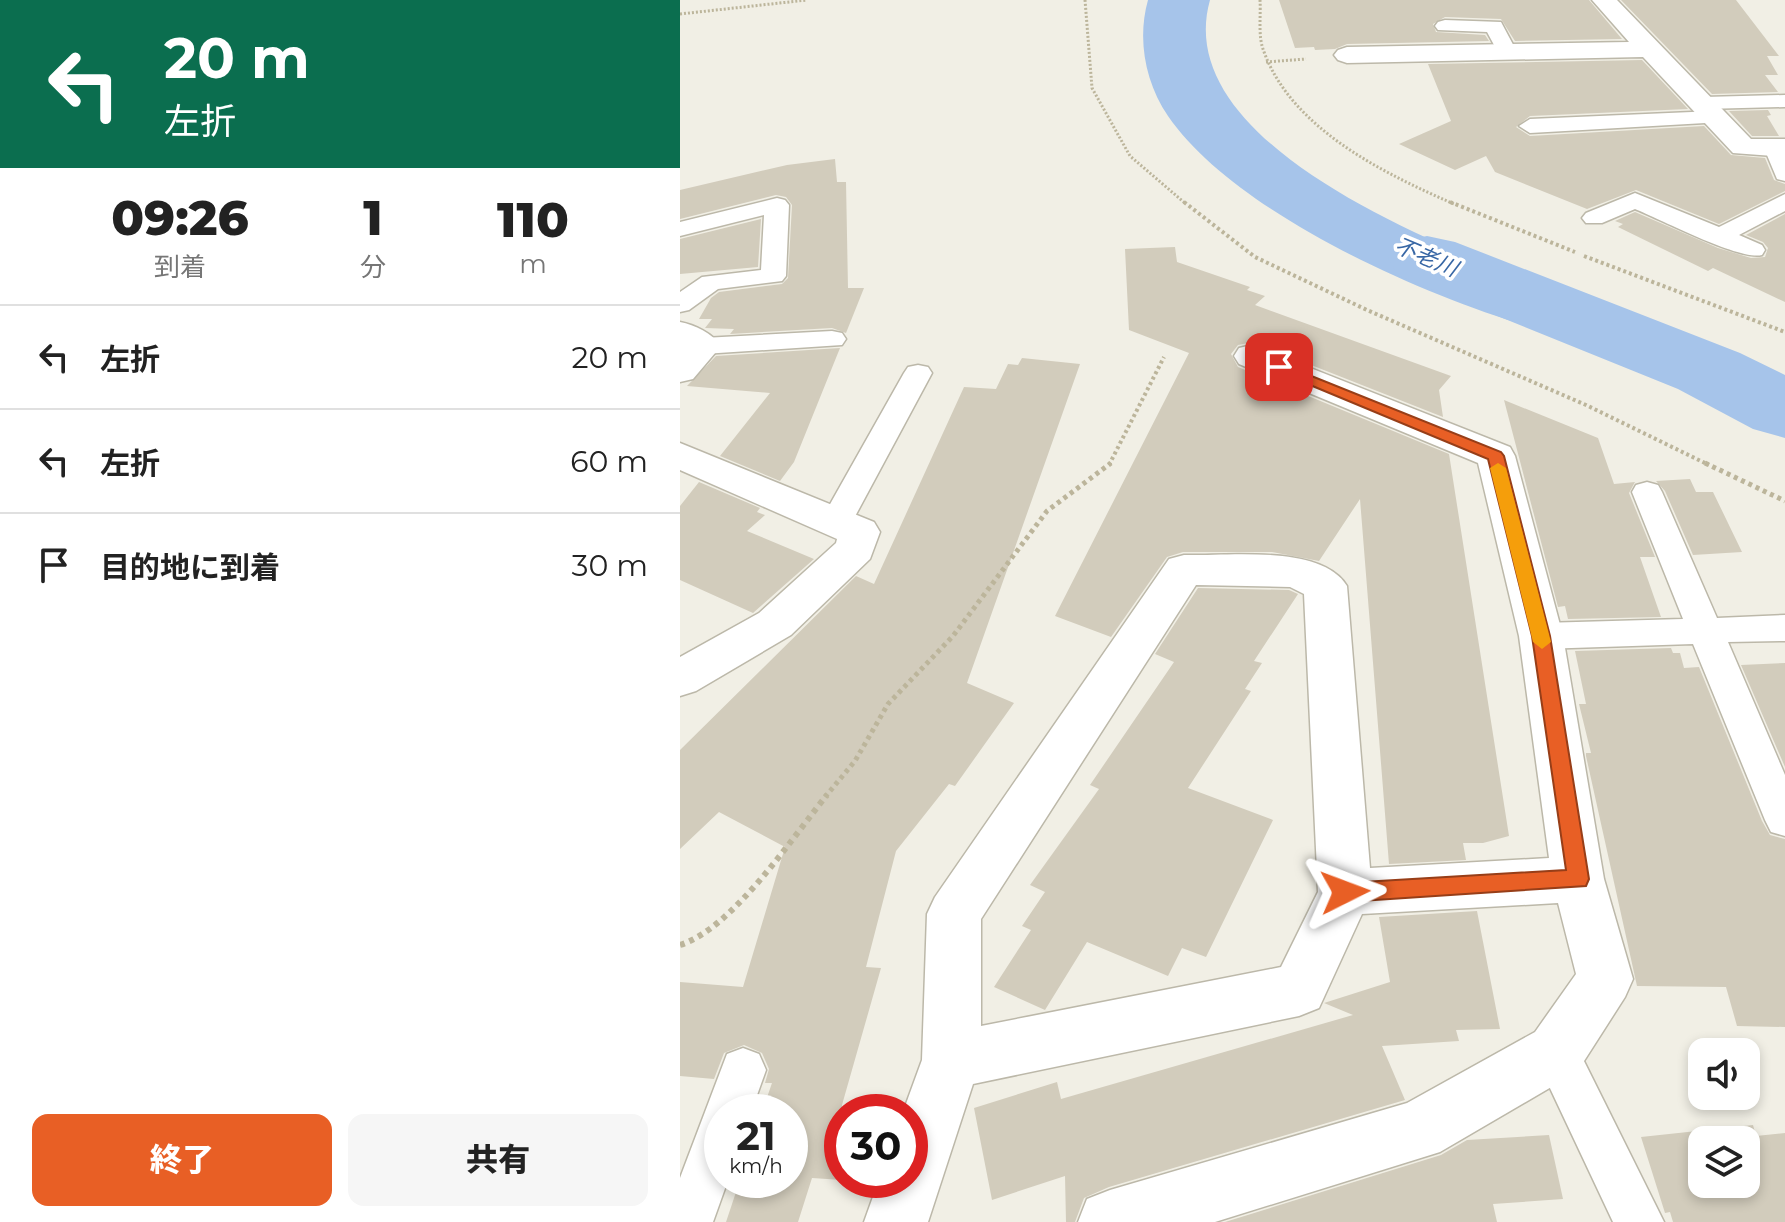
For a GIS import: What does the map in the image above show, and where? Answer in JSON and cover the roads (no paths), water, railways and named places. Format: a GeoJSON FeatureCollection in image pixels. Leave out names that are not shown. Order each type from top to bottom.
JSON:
{"type":"FeatureCollection","features":[{"type":"Feature","properties":{"kind":"street"},"geometry":{"type":"LineString","coordinates":[[1604,0],[1743,147],[1782,157]]}},
{"type":"Feature","properties":{"kind":"street"},"geometry":{"type":"LineString","coordinates":[[1347,55],[1648,49]]}},
{"type":"Feature","properties":{"kind":"street"},"geometry":{"type":"LineString","coordinates":[[1110,1222],[1418,1130],[1556,1052],[1605,979],[1578,879],[1541,636],[1496,456],[1252,356]]}},
{"type":"Feature","properties":{"kind":"street"},"geometry":{"type":"LineString","coordinates":[[680,455],[859,532],[855,549],[775,624],[680,679]]}},
{"type":"Feature","properties":{"kind":"street"},"geometry":{"type":"LineString","coordinates":[[896,1222],[951,1060],[954,914],[1184,570],[1297,572],[1325,586],[1345,892],[1299,990],[951,1060]]}},
{"type":"Feature","properties":{"kind":"street"},"geometry":{"type":"LineString","coordinates":[[1345,892],[1578,879]]}},
{"type":"Feature","properties":{"kind":"lane"},"geometry":{"type":"LineString","coordinates":[[1445,26],[1494,26],[1507,52]]}},
{"type":"Feature","properties":{"kind":"lane"},"geometry":{"type":"LineString","coordinates":[[1530,126],[1785,101]]}},
{"type":"Feature","properties":{"kind":"lane"},"geometry":{"type":"LineString","coordinates":[[1594,218],[1635,200],[1753,250]]}},
{"type":"Feature","properties":{"kind":"lane"},"geometry":{"type":"LineString","coordinates":[[1718,237],[1785,201]]}},
{"type":"Feature","properties":{"kind":"lane"},"geometry":{"type":"LineString","coordinates":[[680,229],[777,205],[773,276],[711,282],[680,304]]}},
{"type":"Feature","properties":{"kind":"lane"},"geometry":{"type":"LineString","coordinates":[[685,358],[832,339]]}},
{"type":"Feature","properties":{"kind":"lane"},"geometry":{"type":"LineString","coordinates":[[836,522],[918,373]]}},
{"type":"Feature","properties":{"kind":"lane"},"geometry":{"type":"LineString","coordinates":[[1647,492],[1785,820]]}},
{"type":"Feature","properties":{"kind":"lane"},"geometry":{"type":"LineString","coordinates":[[1541,636],[1785,628]]}},
{"type":"Feature","properties":{"kind":"lane"},"geometry":{"type":"LineString","coordinates":[[1556,1052],[1639,1222]]}},
{"type":"Feature","properties":{"kind":"lane"},"geometry":{"type":"LineString","coordinates":[[688,1222],[704,1178]]}},
{"type":"Feature","properties":{"kind":"water"},"geometry":{"type":"Polygon","coordinates":[[[1148,0],[1210,0],[1211,61],[1243,116],[1299,166],[1372,211],[1451,249],[1689,338],[1785,379],[1785,398],[1697,360],[1671,344],[1670,340],[1570,309],[1550,315],[1515,304],[1517,313],[1549,332],[1451,300],[1396,277],[1288,220],[1240,187],[1199,152],[1168,116],[1154,89],[1145,60],[1143,30],[1148,0]]]}},
{"type":"Feature","properties":{"kind":"waterway","name":"不老川"},"geometry":{"type":"LineString","coordinates":[[1427,259],[1709,371],[1785,410]]}}]}
